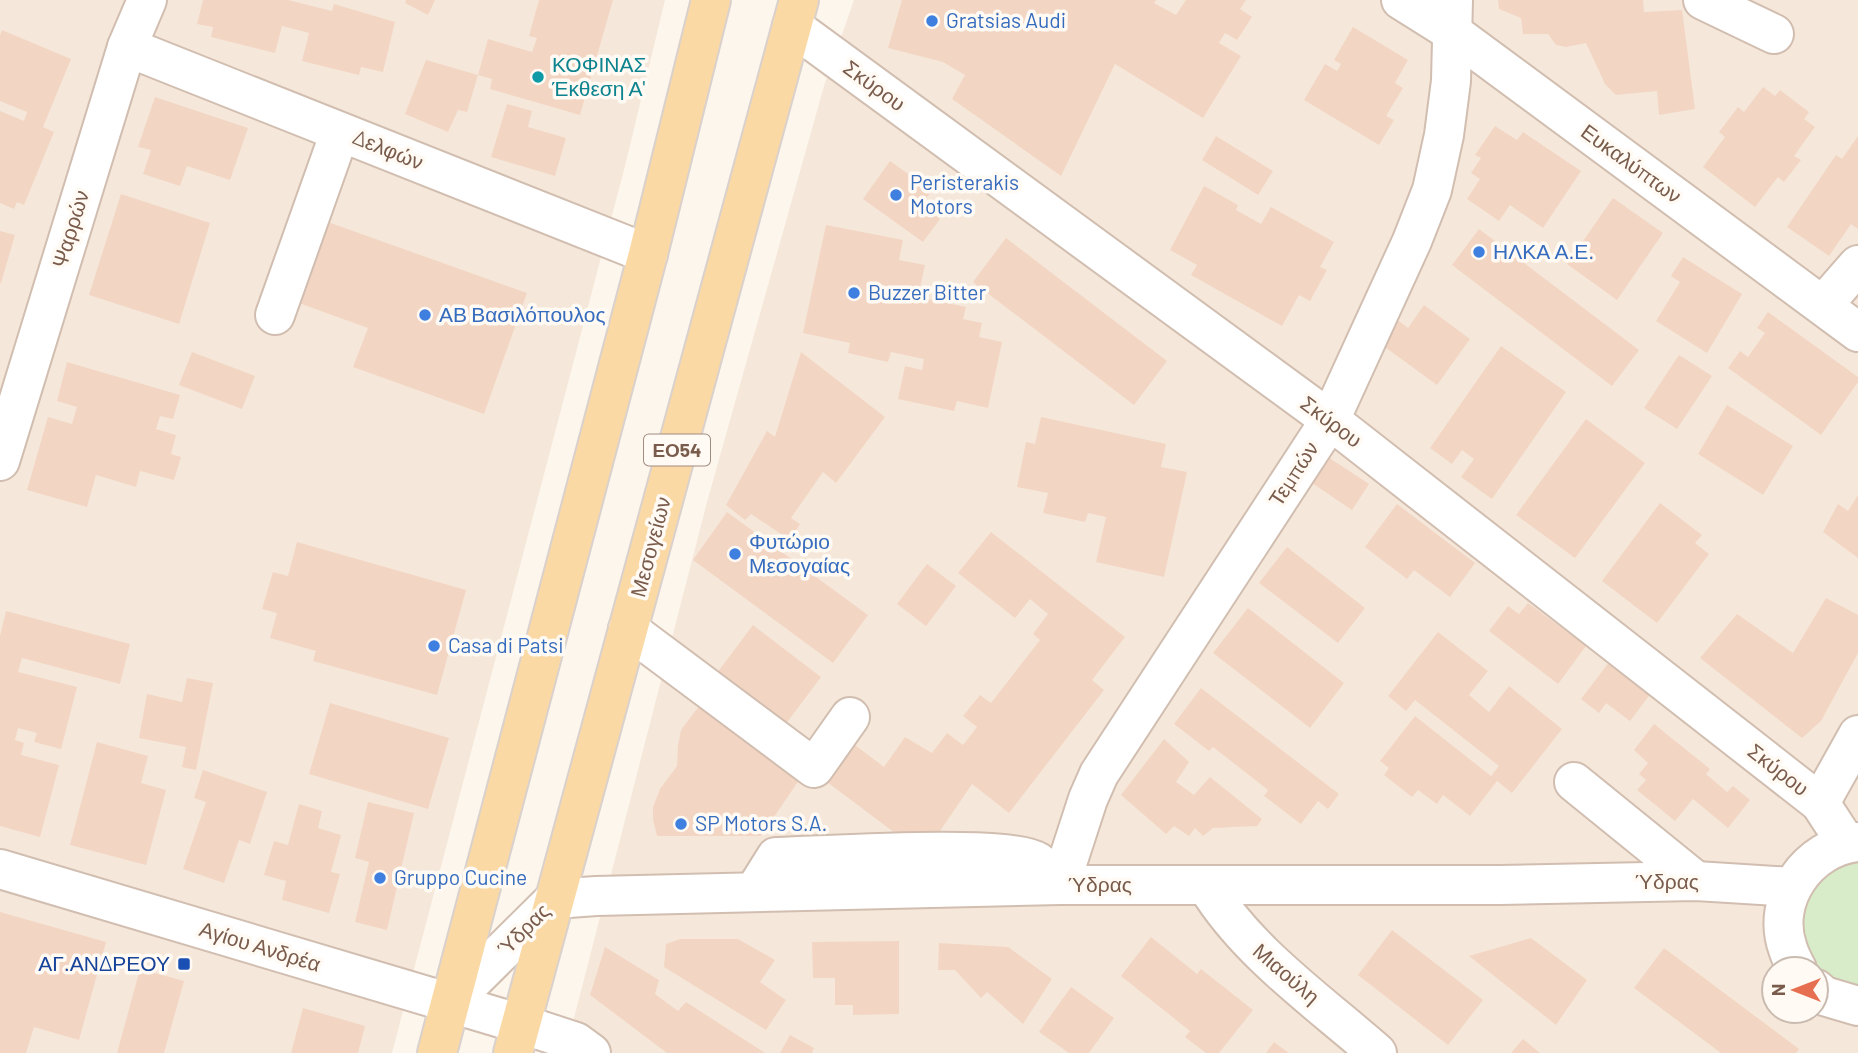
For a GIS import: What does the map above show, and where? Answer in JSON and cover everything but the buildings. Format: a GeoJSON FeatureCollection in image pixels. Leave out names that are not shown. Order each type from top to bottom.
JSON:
{"type":"FeatureCollection","features":[{"type":"Feature","properties":{"kind":"main road"},"geometry":{"type":"LineString","coordinates":[[437,1053],[648,254],[710,0]]}},
{"type":"Feature","properties":{"kind":"main road","name":"Μεσογείων"},"geometry":{"type":"LineString","coordinates":[[517,1039],[796,13]]}},
{"type":"Feature","properties":{"kind":"street","name":"Ψαρρών"},"geometry":{"type":"LineString","coordinates":[[0,461],[127,47],[147,0]]}},
{"type":"Feature","properties":{"kind":"street","name":"Ευκαλύπτων"},"geometry":{"type":"LineString","coordinates":[[1401,0],[1452,16],[1858,332]]}},
{"type":"Feature","properties":{"kind":"street"},"geometry":{"type":"LineString","coordinates":[[1703,0],[1774,34]]}},
{"type":"Feature","properties":{"kind":"street","name":"Σκύρου"},"geometry":{"type":"LineString","coordinates":[[796,13],[1329,420],[1820,803],[1852,843]]}},
{"type":"Feature","properties":{"kind":"street","name":"Τεμπών"},"geometry":{"type":"LineString","coordinates":[[1060,885],[1088,799],[1110,755],[1329,420],[1412,241],[1432,190],[1448,106],[1452,16]]}},
{"type":"Feature","properties":{"kind":"street","name":"Δελφών"},"geometry":{"type":"LineString","coordinates":[[127,47],[648,254]]}},
{"type":"Feature","properties":{"kind":"street"},"geometry":{"type":"LineString","coordinates":[[275,315],[340,131]]}},
{"type":"Feature","properties":{"kind":"street"},"geometry":{"type":"LineString","coordinates":[[1823,305],[1858,265]]}},
{"type":"Feature","properties":{"kind":"street"},"geometry":{"type":"LineString","coordinates":[[628,629],[814,768],[850,717]]}},
{"type":"Feature","properties":{"kind":"street"},"geometry":{"type":"LineString","coordinates":[[1820,803],[1858,735]]}},
{"type":"Feature","properties":{"kind":"street"},"geometry":{"type":"LineString","coordinates":[[1574,782],[1696,881]]}},
{"type":"Feature","properties":{"kind":"street"},"geometry":{"type":"LineString","coordinates":[[1791,955],[1787,947],[1784,916],[1791,887],[1805,867],[1824,852],[1852,843]]}},
{"type":"Feature","properties":{"kind":"street","name":"Αγίου Ανδρέα"},"geometry":{"type":"LineString","coordinates":[[0,869],[450,1003],[517,1039],[576,1042],[591,1053]]}},
{"type":"Feature","properties":{"kind":"street","name":"Ύδρας"},"geometry":{"type":"LineString","coordinates":[[450,1003],[555,900],[596,896],[1060,885],[1500,885],[1696,881],[1791,887]]}},
{"type":"Feature","properties":{"kind":"street","name":"Μιαούλη"},"geometry":{"type":"LineString","coordinates":[[1208,886],[1222,911],[1247,940],[1377,1053]]}},
{"type":"Feature","properties":{"kind":"street"},"geometry":{"type":"LineString","coordinates":[[1830,998],[1858,1006]]}},
{"type":"Feature","properties":{"kind":"shaded area"},"geometry":{"type":"Polygon","coordinates":[[[0,0],[665,0],[625,166],[392,1053],[0,1053],[0,0]]]}},
{"type":"Feature","properties":{"kind":"shaded area"},"geometry":{"type":"Polygon","coordinates":[[[854,0],[1858,0],[1858,1053],[565,1053],[707,502],[824,86],[854,0]]]}},
{"type":"Feature","properties":{"kind":"green space"},"geometry":{"type":"Polygon","coordinates":[[[1858,860],[1858,988],[1830,977],[1830,955],[1810,955],[1802,934],[1802,906],[1807,893],[1824,873],[1858,860]]]}},
{"type":"Feature","properties":{"kind":"place","name":"Gratsias Audi"},"geometry":{"type":"Point","coordinates":[932,21]}},
{"type":"Feature","properties":{"kind":"place","name":"ΚΟΦΙΝΑΣ Έκθεση Α'"},"geometry":{"type":"Point","coordinates":[538,77]}},
{"type":"Feature","properties":{"kind":"place","name":"Peristerakis Motors"},"geometry":{"type":"Point","coordinates":[896,195]}},
{"type":"Feature","properties":{"kind":"place","name":"ΗΛΚΑ Α.Ε."},"geometry":{"type":"Point","coordinates":[1479,252]}},
{"type":"Feature","properties":{"kind":"place","name":"Buzzer Bitter"},"geometry":{"type":"Point","coordinates":[854,293]}},
{"type":"Feature","properties":{"kind":"place","name":"ΑΒ Βασιλόπουλος"},"geometry":{"type":"Point","coordinates":[425,315]}},
{"type":"Feature","properties":{"kind":"place","name":"Φυτώριο Μεσογαίας"},"geometry":{"type":"Point","coordinates":[735,554]}},
{"type":"Feature","properties":{"kind":"place","name":"Casa di Patsi"},"geometry":{"type":"Point","coordinates":[434,646]}},
{"type":"Feature","properties":{"kind":"place","name":"SP Motors S.A."},"geometry":{"type":"Point","coordinates":[681,824]}},
{"type":"Feature","properties":{"kind":"place","name":"Gruppo Cucine"},"geometry":{"type":"Point","coordinates":[380,878]}},
{"type":"Feature","properties":{"kind":"place","name":"ΑΓ.ΑΝΔΡΕΟΥ"},"geometry":{"type":"Point","coordinates":[184,964]}}]}
